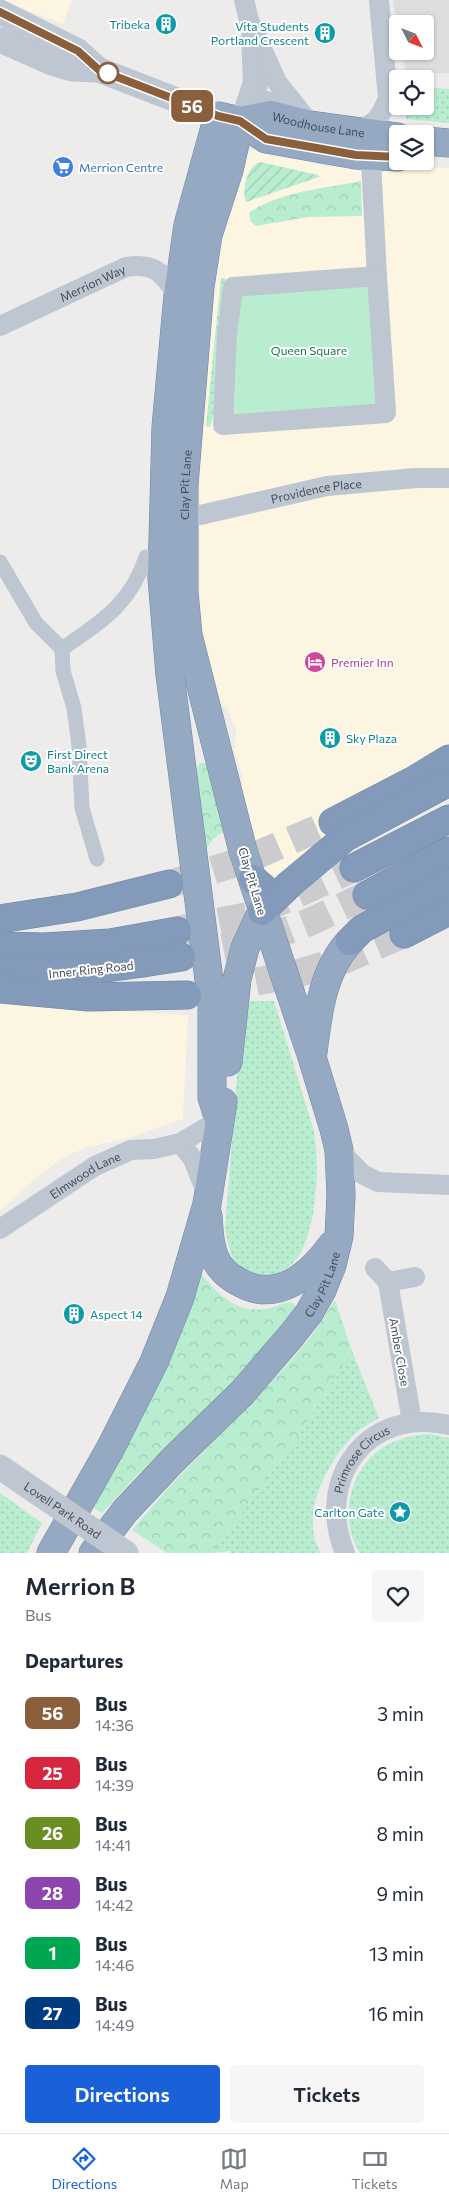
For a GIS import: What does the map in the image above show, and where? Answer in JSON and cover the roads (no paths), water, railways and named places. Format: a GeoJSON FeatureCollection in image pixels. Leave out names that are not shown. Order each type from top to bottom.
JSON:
{"type":"FeatureCollection","features":[{"type":"Feature","properties":{"kind":"highway","name":"Woodhouse Lane"},"geometry":{"type":"LineString","coordinates":[[229,119],[271,116],[372,141]]}},
{"type":"Feature","properties":{"kind":"highway","name":"Woodhouse Lane"},"geometry":{"type":"LineString","coordinates":[[229,119],[266,139],[319,150],[389,138]]}},
{"type":"Feature","properties":{"kind":"highway","name":"Clay Pit Lane"},"geometry":{"type":"LineString","coordinates":[[51,1553],[110,1449],[154,1362],[180,1297],[207,1200],[219,1120],[212,1097],[212,1003],[173,703],[162,578],[166,427],[178,295],[188,225],[229,119]]}},
{"type":"Feature","properties":{"kind":"highway","name":"Clay Pit Lane"},"geometry":{"type":"LineString","coordinates":[[94,1553],[125,1511],[173,1460],[242,1393],[292,1335],[309,1313],[322,1290],[332,1265],[339,1236],[341,1195],[339,1150],[312,1058],[271,902],[253,879],[243,851],[188,635],[184,592],[184,485],[189,420],[205,251],[208,235],[229,170],[229,119]]}},
{"type":"Feature","properties":{"kind":"highway"},"geometry":{"type":"LineString","coordinates":[[434,142],[449,143]]}},
{"type":"Feature","properties":{"kind":"highway"},"geometry":{"type":"LineString","coordinates":[[434,160],[449,161]]}},
{"type":"Feature","properties":{"kind":"highway"},"geometry":{"type":"LineString","coordinates":[[333,822],[416,779],[449,759]]}},
{"type":"Feature","properties":{"kind":"highway"},"geometry":{"type":"LineString","coordinates":[[219,1120],[226,1089],[237,979],[245,948],[271,902],[312,864],[346,837],[449,782]]}},
{"type":"Feature","properties":{"kind":"highway"},"geometry":{"type":"LineString","coordinates":[[312,864],[449,794]]}},
{"type":"Feature","properties":{"kind":"highway"},"geometry":{"type":"LineString","coordinates":[[354,868],[449,819]]}},
{"type":"Feature","properties":{"kind":"highway"},"geometry":{"type":"LineString","coordinates":[[367,895],[449,851]]}},
{"type":"Feature","properties":{"kind":"highway"},"geometry":{"type":"LineString","coordinates":[[312,1058],[318,1011],[323,991],[343,948],[362,929],[449,882]]}},
{"type":"Feature","properties":{"kind":"highway"},"geometry":{"type":"LineString","coordinates":[[0,919],[77,908],[170,884]]}},
{"type":"Feature","properties":{"kind":"highway"},"geometry":{"type":"LineString","coordinates":[[404,934],[449,911]]}},
{"type":"Feature","properties":{"kind":"highway","name":"Inner Ring Road"},"geometry":{"type":"LineString","coordinates":[[0,946],[44,947],[110,943],[179,944],[108,969],[37,974],[0,973]]}},
{"type":"Feature","properties":{"kind":"highway"},"geometry":{"type":"LineString","coordinates":[[0,990],[89,997],[187,995]]}},
{"type":"Feature","properties":{"kind":"highway"},"geometry":{"type":"LineString","coordinates":[[207,1200],[210,1244],[215,1259],[223,1270],[247,1287],[273,1290],[284,1286],[317,1266],[339,1236]]}},
{"type":"Feature","properties":{"kind":"street"},"geometry":{"type":"LineString","coordinates":[[244,0],[249,20],[277,82],[311,125]]}},
{"type":"Feature","properties":{"kind":"street"},"geometry":{"type":"LineString","coordinates":[[377,276],[233,287],[227,335],[223,425],[386,413],[377,276],[372,141],[376,121],[384,111],[388,98],[378,0]]}},
{"type":"Feature","properties":{"kind":"street","name":"Woodhouse Lane"},"geometry":{"type":"LineString","coordinates":[[0,12],[78,51],[99,70]]}},
{"type":"Feature","properties":{"kind":"street"},"geometry":{"type":"LineString","coordinates":[[229,119],[253,82],[249,20]]}},
{"type":"Feature","properties":{"kind":"street","name":"Woodhouse Lane"},"geometry":{"type":"LineString","coordinates":[[0,40],[52,63],[72,69],[99,70],[229,119]]}},
{"type":"Feature","properties":{"kind":"street","name":"Merrion Way"},"geometry":{"type":"LineString","coordinates":[[0,326],[126,267],[138,265],[158,270],[178,295]]}},
{"type":"Feature","properties":{"kind":"street","name":"Providence Place"},"geometry":{"type":"LineString","coordinates":[[184,517],[327,486],[416,478],[449,478]]}},
{"type":"Feature","properties":{"kind":"street"},"geometry":{"type":"LineString","coordinates":[[62,649],[102,622],[125,599],[141,572],[146,556]]}},
{"type":"Feature","properties":{"kind":"street"},"geometry":{"type":"LineString","coordinates":[[0,562],[36,623],[62,649],[63,671],[74,708],[79,746],[82,808],[97,859]]}},
{"type":"Feature","properties":{"kind":"street","name":"Elmwood Lane"},"geometry":{"type":"LineString","coordinates":[[0,1229],[95,1166],[131,1150],[154,1149],[180,1143],[219,1120]]}},
{"type":"Feature","properties":{"kind":"street"},"geometry":{"type":"LineString","coordinates":[[180,1143],[193,1160],[207,1200]]}},
{"type":"Feature","properties":{"kind":"street"},"geometry":{"type":"LineString","coordinates":[[339,1150],[362,1174],[378,1182],[449,1186]]}},
{"type":"Feature","properties":{"kind":"street","name":"Amber Close"},"geometry":{"type":"LineString","coordinates":[[412,1422],[382,1275],[415,1277]]}},
{"type":"Feature","properties":{"kind":"street","name":"Primrose Circus"},"geometry":{"type":"LineString","coordinates":[[345,1553],[338,1538],[334,1514],[335,1500],[342,1476],[355,1454],[365,1444],[388,1429],[412,1422],[437,1422],[449,1425]]}},
{"type":"Feature","properties":{"kind":"street","name":"Lovell Park Road"},"geometry":{"type":"LineString","coordinates":[[0,1467],[126,1553]]}},
{"type":"Feature","properties":{"kind":"tunnel"},"geometry":{"type":"LineString","coordinates":[[173,883],[248,859],[333,822]]}},
{"type":"Feature","properties":{"kind":"tunnel"},"geometry":{"type":"LineString","coordinates":[[178,930],[248,916],[354,868]]}},
{"type":"Feature","properties":{"kind":"tunnel"},"geometry":{"type":"LineString","coordinates":[[182,956],[263,940],[312,921],[367,895]]}},
{"type":"Feature","properties":{"kind":"tunnel"},"geometry":{"type":"LineString","coordinates":[[215,990],[299,973],[346,959],[404,934]]}},
{"type":"Feature","properties":{"kind":"place","name":"Tribeka"},"geometry":{"type":"Point","coordinates":[166,24]}},
{"type":"Feature","properties":{"kind":"place","name":"Vita Students Portland Crescent"},"geometry":{"type":"Point","coordinates":[325,33]}},
{"type":"Feature","properties":{"kind":"place","name":"Merrion Centre"},"geometry":{"type":"Point","coordinates":[63,167]}},
{"type":"Feature","properties":{"kind":"place","name":"Premier Inn"},"geometry":{"type":"Point","coordinates":[315,662]}},
{"type":"Feature","properties":{"kind":"place","name":"Sky Plaza"},"geometry":{"type":"Point","coordinates":[330,738]}},
{"type":"Feature","properties":{"kind":"place","name":"First Direct Bank Arena"},"geometry":{"type":"Point","coordinates":[31,761]}},
{"type":"Feature","properties":{"kind":"place","name":"Aspect 14"},"geometry":{"type":"Point","coordinates":[74,1314]}},
{"type":"Feature","properties":{"kind":"place","name":"Carlton Gate"},"geometry":{"type":"Point","coordinates":[400,1512]}},
{"type":"Feature","properties":{"kind":"park label","name":"Queen Square"},"geometry":{"type":"Point","coordinates":[309,350]}}]}
